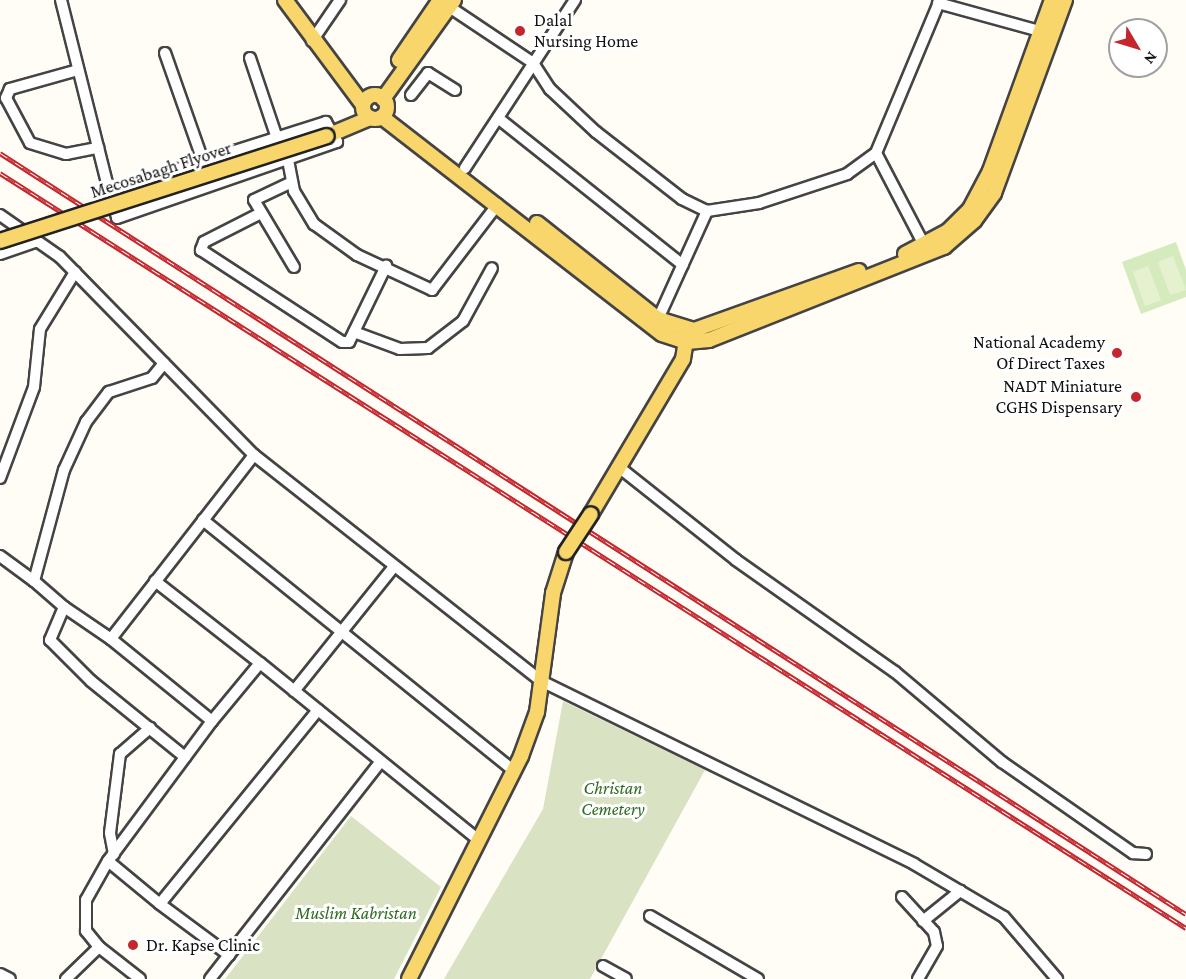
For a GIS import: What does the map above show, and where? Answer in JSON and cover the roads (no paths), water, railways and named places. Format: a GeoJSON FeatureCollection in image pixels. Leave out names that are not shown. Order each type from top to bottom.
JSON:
{"type":"FeatureCollection","features":[{"type":"Feature","properties":{"kind":"main road"},"geometry":{"type":"LineString","coordinates":[[285,0],[312,40],[348,84],[662,334],[723,336],[944,247],[985,206],[1046,32],[1052,0]]}},
{"type":"Feature","properties":{"kind":"main road"},"geometry":{"type":"LineString","coordinates":[[1046,32],[1065,0]]}},
{"type":"Feature","properties":{"kind":"main road"},"geometry":{"type":"LineString","coordinates":[[374,107],[446,2]]}},
{"type":"Feature","properties":{"kind":"main road"},"geometry":{"type":"LineString","coordinates":[[374,107],[465,168],[658,319],[687,335]]}},
{"type":"Feature","properties":{"kind":"main road","name":"Mecosabagh Flyover"},"geometry":{"type":"LineString","coordinates":[[0,241],[330,135],[374,107]]}},
{"type":"Feature","properties":{"kind":"main road"},"geometry":{"type":"LineString","coordinates":[[687,335],[924,245],[985,206]]}},
{"type":"Feature","properties":{"kind":"main road"},"geometry":{"type":"LineString","coordinates":[[409,979],[514,771],[537,712],[553,593],[566,552],[620,468],[683,359],[687,335]]}},
{"type":"Feature","properties":{"kind":"street"},"geometry":{"type":"LineString","coordinates":[[61,0],[109,191],[117,218],[337,142],[330,135],[326,122],[278,141],[109,191]]}},
{"type":"Feature","properties":{"kind":"street"},"geometry":{"type":"LineString","coordinates":[[312,40],[340,0]]}},
{"type":"Feature","properties":{"kind":"street"},"geometry":{"type":"LineString","coordinates":[[465,168],[575,0]]}},
{"type":"Feature","properties":{"kind":"street"},"geometry":{"type":"LineString","coordinates":[[446,2],[533,63],[550,89],[596,132],[682,199],[707,211],[759,203],[847,174],[876,153],[939,2],[1046,32]]}},
{"type":"Feature","properties":{"kind":"street"},"geometry":{"type":"LineString","coordinates":[[165,53],[204,164]]}},
{"type":"Feature","properties":{"kind":"street"},"geometry":{"type":"LineString","coordinates":[[250,58],[278,141]]}},
{"type":"Feature","properties":{"kind":"street"},"geometry":{"type":"LineString","coordinates":[[78,70],[10,89],[6,98],[30,143],[66,154],[98,148]]}},
{"type":"Feature","properties":{"kind":"street"},"geometry":{"type":"LineString","coordinates":[[411,95],[428,73],[454,90]]}},
{"type":"Feature","properties":{"kind":"street"},"geometry":{"type":"LineString","coordinates":[[498,118],[683,265]]}},
{"type":"Feature","properties":{"kind":"street"},"geometry":{"type":"LineString","coordinates":[[876,153],[924,245]]}},
{"type":"Feature","properties":{"kind":"street"},"geometry":{"type":"LineString","coordinates":[[288,160],[292,182],[314,224],[357,255],[386,266],[432,290],[498,204]]}},
{"type":"Feature","properties":{"kind":"street"},"geometry":{"type":"LineString","coordinates":[[292,182],[256,197],[261,213],[294,267]]}},
{"type":"Feature","properties":{"kind":"street"},"geometry":{"type":"LineString","coordinates":[[658,319],[707,211]]}},
{"type":"Feature","properties":{"kind":"street"},"geometry":{"type":"LineString","coordinates":[[261,213],[204,242],[201,250],[342,342],[349,342],[386,266]]}},
{"type":"Feature","properties":{"kind":"street"},"geometry":{"type":"LineString","coordinates":[[0,215],[75,272],[254,455],[393,568],[541,681],[693,751],[960,891],[1004,917],[1057,979]]}},
{"type":"Feature","properties":{"kind":"street"},"geometry":{"type":"LineString","coordinates":[[0,227],[11,223]]}},
{"type":"Feature","properties":{"kind":"street"},"geometry":{"type":"LineString","coordinates":[[0,254],[37,241]]}},
{"type":"Feature","properties":{"kind":"street"},"geometry":{"type":"LineString","coordinates":[[354,332],[400,349],[428,348],[464,321],[492,268]]}},
{"type":"Feature","properties":{"kind":"street"},"geometry":{"type":"LineString","coordinates":[[0,478],[34,387],[40,329],[75,272]]}},
{"type":"Feature","properties":{"kind":"street"},"geometry":{"type":"LineString","coordinates":[[34,581],[64,470],[86,422],[109,392],[152,378],[164,363]]}},
{"type":"Feature","properties":{"kind":"street"},"geometry":{"type":"LineString","coordinates":[[111,639],[254,455]]}},
{"type":"Feature","properties":{"kind":"street"},"geometry":{"type":"LineString","coordinates":[[620,468],[736,560],[895,672],[1002,762],[1133,854],[1146,854]]}},
{"type":"Feature","properties":{"kind":"street"},"geometry":{"type":"LineString","coordinates":[[203,520],[514,771]]}},
{"type":"Feature","properties":{"kind":"street"},"geometry":{"type":"LineString","coordinates":[[0,556],[64,607],[111,639],[212,721]]}},
{"type":"Feature","properties":{"kind":"street"},"geometry":{"type":"LineString","coordinates":[[294,691],[393,568]]}},
{"type":"Feature","properties":{"kind":"street"},"geometry":{"type":"LineString","coordinates":[[155,581],[480,841]]}},
{"type":"Feature","properties":{"kind":"street"},"geometry":{"type":"LineString","coordinates":[[64,607],[50,640],[185,757]]}},
{"type":"Feature","properties":{"kind":"street"},"geometry":{"type":"LineString","coordinates":[[140,979],[99,947],[86,931],[86,900],[111,858],[185,757],[260,663]]}},
{"type":"Feature","properties":{"kind":"street"},"geometry":{"type":"LineString","coordinates":[[160,904],[318,710]]}},
{"type":"Feature","properties":{"kind":"street"},"geometry":{"type":"LineString","coordinates":[[150,728],[120,754],[110,834],[111,858],[160,904],[229,955]]}},
{"type":"Feature","properties":{"kind":"street"},"geometry":{"type":"LineString","coordinates":[[210,979],[381,761]]}},
{"type":"Feature","properties":{"kind":"street"},"geometry":{"type":"LineString","coordinates":[[924,921],[960,891]]}},
{"type":"Feature","properties":{"kind":"street"},"geometry":{"type":"LineString","coordinates":[[902,897],[924,921],[937,946],[918,979]]}},
{"type":"Feature","properties":{"kind":"street"},"geometry":{"type":"LineString","coordinates":[[650,916],[758,979]]}},
{"type":"Feature","properties":{"kind":"street"},"geometry":{"type":"LineString","coordinates":[[69,978],[99,947]]}},
{"type":"Feature","properties":{"kind":"street"},"geometry":{"type":"LineString","coordinates":[[603,966],[626,979]]}},
{"type":"Feature","properties":{"kind":"street"},"geometry":{"type":"LineString","coordinates":[[0,974],[10,979]]}},
{"type":"Feature","properties":{"kind":"railway"},"geometry":{"type":"LineString","coordinates":[[0,153],[1186,914]]}},
{"type":"Feature","properties":{"kind":"railway"},"geometry":{"type":"LineString","coordinates":[[0,173],[1186,928]]}},
{"type":"Feature","properties":{"kind":"place","name":"Dalal Nursing Home"},"geometry":{"type":"Point","coordinates":[520,31]}},
{"type":"Feature","properties":{"kind":"place","name":"National Academy Of Direct Taxes"},"geometry":{"type":"Point","coordinates":[1117,353]}},
{"type":"Feature","properties":{"kind":"place","name":"NADT Miniature CGHS Dispensary"},"geometry":{"type":"Point","coordinates":[1136,397]}},
{"type":"Feature","properties":{"kind":"place","name":"Dr. Kapse Clinic"},"geometry":{"type":"Point","coordinates":[133,945]}},
{"type":"Feature","properties":{"kind":"park label","name":"Christan Cemetery"},"geometry":{"type":"Point","coordinates":[613,799]}},
{"type":"Feature","properties":{"kind":"park label","name":"Muslim Kabristan"},"geometry":{"type":"Point","coordinates":[356,913]}}]}
